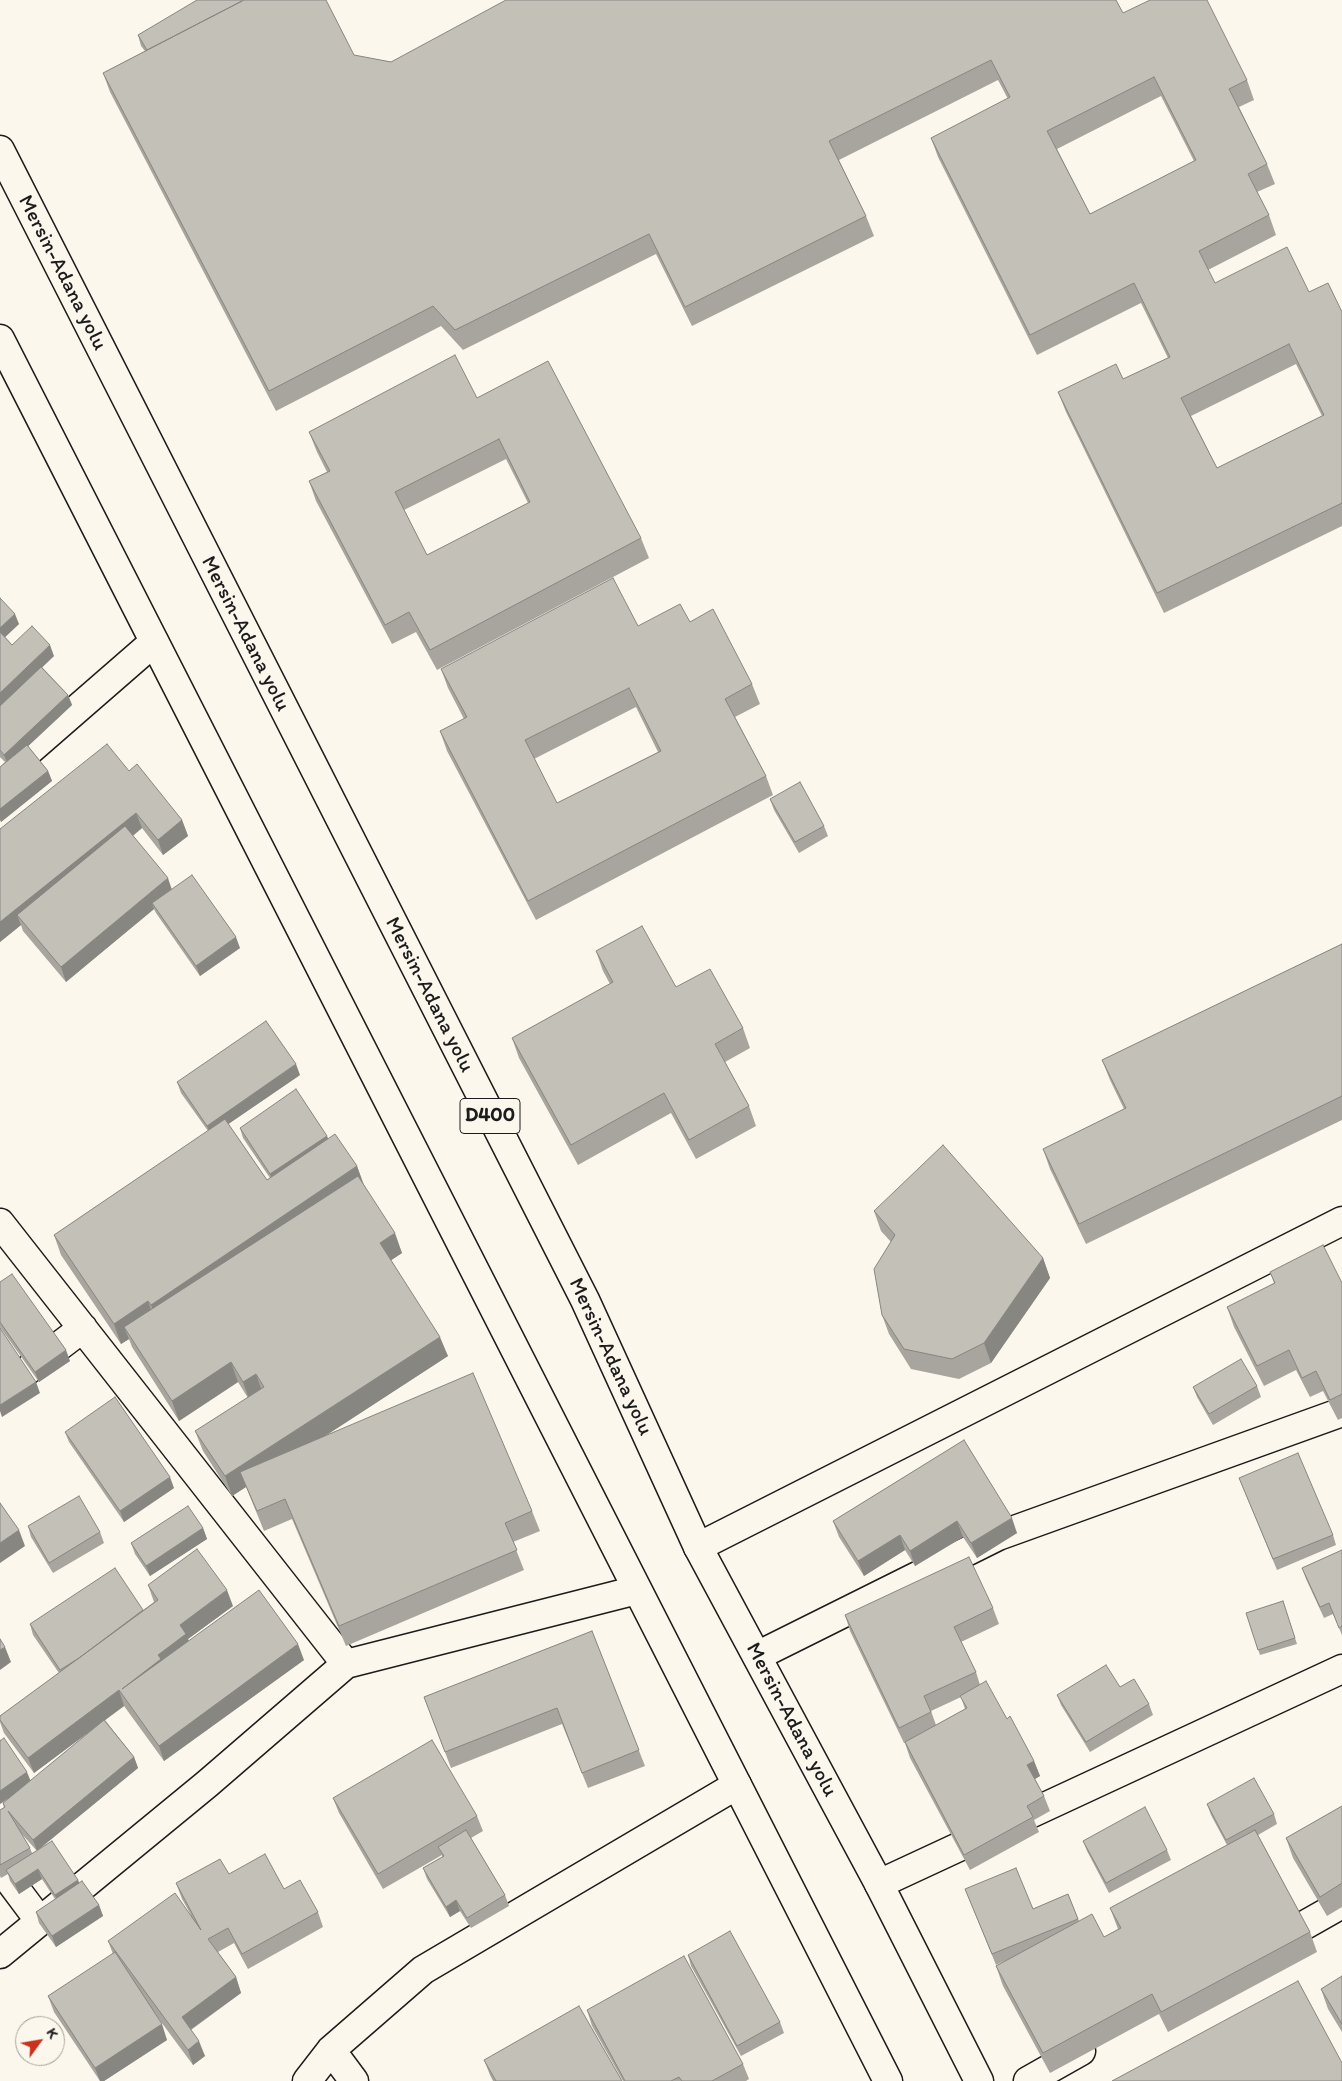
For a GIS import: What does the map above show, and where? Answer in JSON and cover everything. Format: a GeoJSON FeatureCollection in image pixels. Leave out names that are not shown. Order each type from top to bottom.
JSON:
{"type":"FeatureCollection","features":[{"type":"Feature","properties":{"kind":"main road","name":"Mersin-Adana yolu"},"geometry":{"type":"LineString","coordinates":[[0,150],[585,1300],[698,1547],[879,1884],[979,2081]]}},
{"type":"Feature","properties":{"kind":"main road"},"geometry":{"type":"LineString","coordinates":[[0,339],[888,2081]]}},
{"type":"Feature","properties":{"kind":"main road"},"geometry":{"type":"LineString","coordinates":[[0,776],[154,642]]}},
{"type":"Feature","properties":{"kind":"main road"},"geometry":{"type":"LineString","coordinates":[[698,1547],[1342,1221]]}},
{"type":"Feature","properties":{"kind":"main road"},"geometry":{"type":"LineString","coordinates":[[0,1223],[346,1664]]}},
{"type":"Feature","properties":{"kind":"main road"},"geometry":{"type":"LineString","coordinates":[[0,1391],[83,1328]]}},
{"type":"Feature","properties":{"kind":"main road"},"geometry":{"type":"LineString","coordinates":[[757,1656],[998,1536],[1342,1412]]}},
{"type":"Feature","properties":{"kind":"main road"},"geometry":{"type":"LineString","coordinates":[[0,1954],[39,1920],[207,1784],[346,1664],[637,1590]]}},
{"type":"Feature","properties":{"kind":"main road"},"geometry":{"type":"LineString","coordinates":[[879,1884],[1342,1670]]}},
{"type":"Feature","properties":{"kind":"main road"},"geometry":{"type":"LineString","coordinates":[[307,2081],[331,2050],[422,1970],[737,1785]]}},
{"type":"Feature","properties":{"kind":"main road"},"geometry":{"type":"LineString","coordinates":[[0,1868],[39,1920]]}},
{"type":"Feature","properties":{"kind":"main road"},"geometry":{"type":"LineString","coordinates":[[1249,1957],[1342,1904]]}},
{"type":"Feature","properties":{"kind":"main road"},"geometry":{"type":"LineString","coordinates":[[1028,2081],[1104,2038]]}},
{"type":"Feature","properties":{"kind":"main road"},"geometry":{"type":"LineString","coordinates":[[331,2050],[354,2081]]}},
{"type":"Feature","properties":{"kind":"building"},"geometry":{"type":"Polygon","coordinates":[[[197,0],[242,1],[147,50],[138,35],[197,0]]]}},
{"type":"Feature","properties":{"kind":"building"},"geometry":{"type":"Polygon","coordinates":[[[244,0],[326,0],[354,55],[391,62],[506,0],[1116,0],[1123,13],[1150,0],[1207,0],[1247,80],[1229,89],[1267,164],[1248,174],[1269,215],[1199,251],[1215,283],[1287,247],[1309,292],[1328,283],[1342,312],[1342,503],[1157,593],[1058,392],[1116,364],[1123,379],[1170,357],[1134,283],[1030,335],[931,138],[1010,97],[991,60],[829,141],[866,216],[685,307],[649,234],[455,330],[433,306],[269,391],[103,73],[244,0]],[[1154,77],[1047,131],[1090,214],[1196,160],[1154,77]],[[1289,344],[1181,398],[1217,468],[1324,415],[1289,344]]]}},
{"type":"Feature","properties":{"kind":"building"},"geometry":{"type":"Polygon","coordinates":[[[455,355],[477,398],[548,361],[641,538],[430,650],[409,612],[385,625],[309,481],[330,471],[309,432],[455,355]],[[499,439],[395,492],[427,555],[530,502],[499,439]]]}},
{"type":"Feature","properties":{"kind":"building"},"geometry":{"type":"Polygon","coordinates":[[[613,578],[638,626],[680,604],[690,622],[713,609],[752,684],[725,699],[766,776],[528,901],[440,731],[467,717],[441,669],[613,578]],[[629,688],[525,740],[557,803],[661,751],[629,688]]]}},
{"type":"Feature","properties":{"kind":"building"},"geometry":{"type":"Polygon","coordinates":[[[0,598],[15,614],[0,628],[0,598]]]}},
{"type":"Feature","properties":{"kind":"building"},"geometry":{"type":"Polygon","coordinates":[[[32,626],[50,645],[0,693],[0,632],[12,645],[32,626]]]}},
{"type":"Feature","properties":{"kind":"building"},"geometry":{"type":"Polygon","coordinates":[[[41,667],[68,695],[4,755],[0,750],[0,706],[41,667]]]}},
{"type":"Feature","properties":{"kind":"building"},"geometry":{"type":"Polygon","coordinates":[[[107,744],[129,771],[137,764],[182,820],[158,840],[136,813],[0,922],[0,829],[107,744]]]}},
{"type":"Feature","properties":{"kind":"building"},"geometry":{"type":"Polygon","coordinates":[[[27,745],[48,771],[0,809],[0,767],[27,745]]]}},
{"type":"Feature","properties":{"kind":"building"},"geometry":{"type":"Polygon","coordinates":[[[800,782],[824,826],[795,842],[770,799],[800,782]]]}},
{"type":"Feature","properties":{"kind":"building"},"geometry":{"type":"Polygon","coordinates":[[[125,826],[168,878],[61,967],[17,915],[125,826]]]}},
{"type":"Feature","properties":{"kind":"building"},"geometry":{"type":"Polygon","coordinates":[[[192,875],[236,937],[196,966],[152,903],[192,875]]]}},
{"type":"Feature","properties":{"kind":"building"},"geometry":{"type":"Polygon","coordinates":[[[642,926],[676,987],[710,969],[743,1028],[715,1044],[749,1106],[689,1140],[664,1093],[571,1145],[512,1038],[613,982],[596,951],[642,926]]]}},
{"type":"Feature","properties":{"kind":"building"},"geometry":{"type":"Polygon","coordinates":[[[1342,944],[1342,1096],[1079,1224],[1043,1149],[1126,1108],[1102,1060],[1342,944]]]}},
{"type":"Feature","properties":{"kind":"building"},"geometry":{"type":"Polygon","coordinates":[[[266,1021],[296,1064],[207,1126],[177,1082],[266,1021]]]}},
{"type":"Feature","properties":{"kind":"building"},"geometry":{"type":"Polygon","coordinates":[[[296,1089],[327,1136],[270,1174],[240,1128],[296,1089]]]}},
{"type":"Feature","properties":{"kind":"building"},"geometry":{"type":"Polygon","coordinates":[[[225,1119],[267,1180],[335,1134],[357,1166],[151,1305],[148,1301],[114,1324],[54,1235],[225,1119]]]}},
{"type":"Feature","properties":{"kind":"building"},"geometry":{"type":"Polygon","coordinates":[[[943,1145],[1043,1258],[984,1343],[952,1359],[904,1349],[882,1315],[874,1269],[895,1235],[874,1211],[943,1145]]]}},
{"type":"Feature","properties":{"kind":"building"},"geometry":{"type":"Polygon","coordinates":[[[358,1176],[395,1233],[380,1243],[440,1337],[225,1476],[195,1431],[264,1387],[256,1374],[243,1382],[231,1362],[172,1401],[124,1327],[358,1176]]]}},
{"type":"Feature","properties":{"kind":"building"},"geometry":{"type":"Polygon","coordinates":[[[1323,1245],[1342,1283],[1342,1394],[1330,1400],[1316,1371],[1302,1378],[1289,1350],[1257,1366],[1227,1307],[1275,1283],[1270,1272],[1323,1245]]]}},
{"type":"Feature","properties":{"kind":"building"},"geometry":{"type":"Polygon","coordinates":[[[12,1274],[66,1350],[35,1372],[0,1322],[0,1282],[12,1274]]]}},
{"type":"Feature","properties":{"kind":"building"},"geometry":{"type":"Polygon","coordinates":[[[0,1328],[36,1382],[0,1405],[0,1328]]]}},
{"type":"Feature","properties":{"kind":"building"},"geometry":{"type":"Polygon","coordinates":[[[1241,1359],[1257,1386],[1209,1414],[1193,1387],[1241,1359]]]}},
{"type":"Feature","properties":{"kind":"building"},"geometry":{"type":"Polygon","coordinates":[[[473,1373],[532,1511],[505,1523],[517,1550],[339,1626],[285,1499],[257,1511],[240,1472],[473,1373]]]}},
{"type":"Feature","properties":{"kind":"building"},"geometry":{"type":"Polygon","coordinates":[[[115,1397],[170,1477],[120,1511],[65,1432],[115,1397]]]}},
{"type":"Feature","properties":{"kind":"building"},"geometry":{"type":"Polygon","coordinates":[[[964,1440],[1012,1518],[971,1543],[957,1521],[910,1551],[900,1535],[858,1561],[833,1521],[964,1440]]]}},
{"type":"Feature","properties":{"kind":"building"},"geometry":{"type":"Polygon","coordinates":[[[1298,1453],[1333,1535],[1273,1559],[1239,1478],[1298,1453]]]}},
{"type":"Feature","properties":{"kind":"building"},"geometry":{"type":"Polygon","coordinates":[[[79,1496],[100,1532],[49,1563],[28,1526],[79,1496]]]}},
{"type":"Feature","properties":{"kind":"building"},"geometry":{"type":"Polygon","coordinates":[[[0,1503],[19,1530],[0,1543],[0,1503]]]}},
{"type":"Feature","properties":{"kind":"building"},"geometry":{"type":"Polygon","coordinates":[[[188,1506],[203,1528],[146,1566],[131,1543],[188,1506]]]}},
{"type":"Feature","properties":{"kind":"building"},"geometry":{"type":"Polygon","coordinates":[[[197,1549],[227,1590],[180,1625],[186,1634],[158,1655],[161,1659],[122,1689],[259,1590],[298,1644],[159,1746],[119,1690],[28,1758],[0,1720],[0,1716],[158,1600],[148,1585],[197,1549]]]}},
{"type":"Feature","properties":{"kind":"building"},"geometry":{"type":"Polygon","coordinates":[[[1342,1550],[1342,1626],[1339,1628],[1329,1603],[1320,1607],[1302,1568],[1342,1550]]]}},
{"type":"Feature","properties":{"kind":"building"},"geometry":{"type":"Polygon","coordinates":[[[969,1557],[993,1608],[954,1627],[976,1672],[924,1696],[931,1712],[899,1728],[845,1615],[969,1557]]]}},
{"type":"Feature","properties":{"kind":"building"},"geometry":{"type":"Polygon","coordinates":[[[115,1568],[143,1610],[60,1670],[30,1624],[115,1568]]]}},
{"type":"Feature","properties":{"kind":"building"},"geometry":{"type":"Polygon","coordinates":[[[1283,1601],[1295,1638],[1258,1650],[1246,1613],[1283,1601]]]}},
{"type":"Feature","properties":{"kind":"building"},"geometry":{"type":"Polygon","coordinates":[[[592,1631],[639,1750],[582,1773],[557,1708],[445,1752],[424,1697],[592,1631]]]}},
{"type":"Feature","properties":{"kind":"building"},"geometry":{"type":"Polygon","coordinates":[[[0,1639],[5,1647],[0,1650],[0,1639]]]}},
{"type":"Feature","properties":{"kind":"building"},"geometry":{"type":"Polygon","coordinates":[[[1106,1665],[1120,1687],[1134,1679],[1149,1704],[1086,1742],[1057,1695],[1106,1665]]]}},
{"type":"Feature","properties":{"kind":"building"},"geometry":{"type":"Polygon","coordinates":[[[986,1681],[1007,1719],[1010,1716],[1034,1761],[1027,1765],[1044,1796],[1027,1806],[1033,1817],[964,1855],[905,1742],[967,1708],[960,1696],[986,1681]]]}},
{"type":"Feature","properties":{"kind":"building"},"geometry":{"type":"Polygon","coordinates":[[[104,1720],[134,1757],[33,1840],[8,1811],[30,1848],[0,1865],[0,1810],[5,1807],[3,1803],[104,1720]]]}},
{"type":"Feature","properties":{"kind":"building"},"geometry":{"type":"Polygon","coordinates":[[[4,1738],[27,1772],[0,1791],[0,1741],[4,1738]]]}},
{"type":"Feature","properties":{"kind":"building"},"geometry":{"type":"Polygon","coordinates":[[[432,1740],[477,1816],[378,1874],[333,1798],[432,1740]]]}},
{"type":"Feature","properties":{"kind":"building"},"geometry":{"type":"Polygon","coordinates":[[[1254,1778],[1274,1814],[1226,1840],[1207,1804],[1254,1778]]]}},
{"type":"Feature","properties":{"kind":"building"},"geometry":{"type":"Polygon","coordinates":[[[1342,1806],[1342,1883],[1320,1897],[1286,1838],[1342,1806]]]}},
{"type":"Feature","properties":{"kind":"building"},"geometry":{"type":"Polygon","coordinates":[[[1145,1807],[1167,1850],[1106,1883],[1083,1841],[1145,1807]]]}},
{"type":"Feature","properties":{"kind":"building"},"geometry":{"type":"Polygon","coordinates":[[[466,1830],[505,1895],[467,1918],[456,1900],[446,1907],[423,1868],[444,1856],[438,1847],[466,1830]]]}},
{"type":"Feature","properties":{"kind":"building"},"geometry":{"type":"Polygon","coordinates":[[[1255,1830],[1310,1932],[1161,2012],[1152,1994],[1043,2053],[996,1966],[1092,1914],[1104,1937],[1121,1928],[1110,1908],[1255,1830]]]}},
{"type":"Feature","properties":{"kind":"building"},"geometry":{"type":"Polygon","coordinates":[[[52,1841],[78,1880],[55,1895],[38,1869],[15,1884],[6,1870],[52,1841]]]}},
{"type":"Feature","properties":{"kind":"building"},"geometry":{"type":"Polygon","coordinates":[[[265,1854],[284,1889],[300,1880],[318,1912],[242,1954],[228,1928],[208,1939],[236,1977],[182,2017],[199,2041],[188,2050],[108,1941],[175,1893],[201,1930],[176,1883],[220,1859],[229,1874],[265,1854]]]}},
{"type":"Feature","properties":{"kind":"building"},"geometry":{"type":"Polygon","coordinates":[[[1016,1868],[1033,1909],[1068,1894],[1078,1919],[992,1954],[965,1889],[1016,1868]]]}},
{"type":"Feature","properties":{"kind":"building"},"geometry":{"type":"Polygon","coordinates":[[[82,1881],[99,1905],[52,1936],[36,1912],[82,1881]]]}},
{"type":"Feature","properties":{"kind":"building"},"geometry":{"type":"Polygon","coordinates":[[[730,1931],[780,2022],[737,2046],[688,1955],[730,1931]]]}},
{"type":"Feature","properties":{"kind":"building"},"geometry":{"type":"Polygon","coordinates":[[[115,1952],[162,2024],[95,2068],[65,2022],[65,2016],[61,2016],[48,1996],[115,1952]]]}},
{"type":"Feature","properties":{"kind":"building"},"geometry":{"type":"Polygon","coordinates":[[[684,1956],[743,2064],[712,2081],[682,2081],[679,2077],[671,2081],[625,2081],[587,2010],[684,1956]]]}},
{"type":"Feature","properties":{"kind":"building"},"geometry":{"type":"Polygon","coordinates":[[[1342,1976],[1342,2024],[1321,1989],[1342,1976]]]}},
{"type":"Feature","properties":{"kind":"building"},"geometry":{"type":"Polygon","coordinates":[[[1298,1981],[1342,2063],[1342,2081],[1112,2081],[1298,1981]]]}},
{"type":"Feature","properties":{"kind":"building"},"geometry":{"type":"Polygon","coordinates":[[[579,2006],[622,2081],[496,2081],[484,2060],[579,2006]]]}}]}
